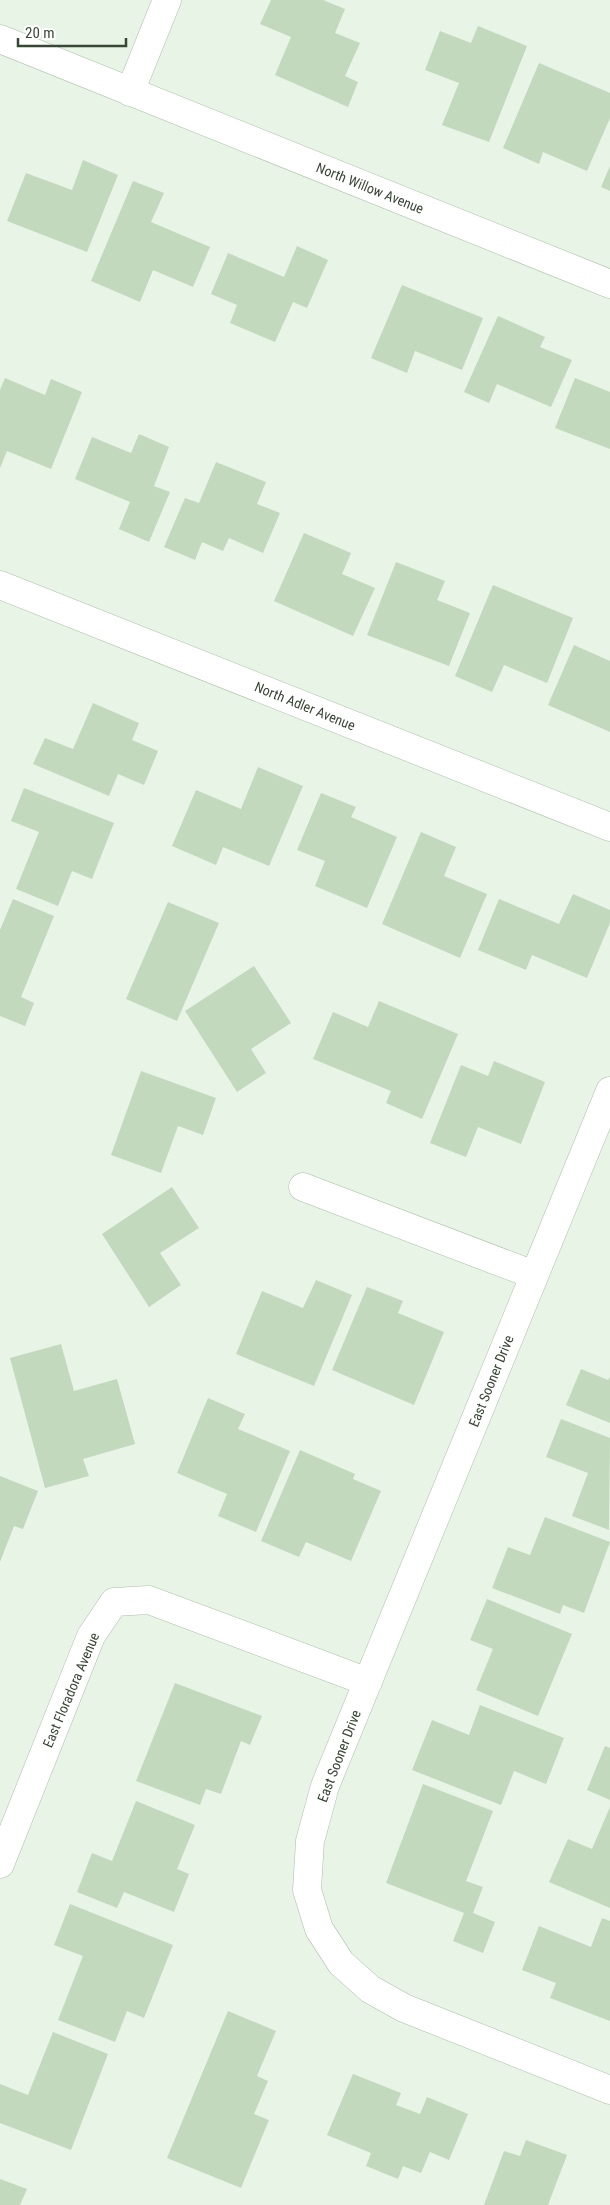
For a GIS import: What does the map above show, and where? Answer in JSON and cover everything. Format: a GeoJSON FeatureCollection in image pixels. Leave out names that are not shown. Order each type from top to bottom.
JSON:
{"type":"FeatureCollection","features":[{"type":"Feature","properties":{"kind":"street"},"geometry":{"type":"LineString","coordinates":[[130,92],[167,0]]}},
{"type":"Feature","properties":{"kind":"street","name":"North Willow Avenue"},"geometry":{"type":"LineString","coordinates":[[0,39],[610,284]]}},
{"type":"Feature","properties":{"kind":"street","name":"North Adler Avenue"},"geometry":{"type":"LineString","coordinates":[[2,592],[610,827]]}},
{"type":"Feature","properties":{"kind":"street","name":"East Sooner Drive"},"geometry":{"type":"LineString","coordinates":[[610,1091],[324,1786],[310,1841],[308,1890],[319,1929],[342,1963],[370,1989],[404,2008],[610,2090]]}},
{"type":"Feature","properties":{"kind":"street"},"geometry":{"type":"LineString","coordinates":[[303,1187],[534,1275]]}},
{"type":"Feature","properties":{"kind":"street","name":"East Floradora Avenue"},"geometry":{"type":"LineString","coordinates":[[0,1864],[91,1636],[114,1602],[149,1600],[368,1682]]}},
{"type":"Feature","properties":{"kind":"building"},"geometry":{"type":"Polygon","coordinates":[[[271,0],[323,0],[345,9],[335,33],[360,43],[345,76],[358,82],[348,107],[275,75],[291,37],[260,24],[271,0]]]}},
{"type":"Feature","properties":{"kind":"building"},"geometry":{"type":"Polygon","coordinates":[[[478,26],[527,46],[489,142],[442,125],[459,83],[425,70],[440,31],[471,43],[478,26]]]}},
{"type":"Feature","properties":{"kind":"building"},"geometry":{"type":"Polygon","coordinates":[[[539,63],[610,93],[610,118],[587,171],[543,152],[539,164],[503,148],[539,63]]]}},
{"type":"Feature","properties":{"kind":"building"},"geometry":{"type":"Polygon","coordinates":[[[83,160],[118,175],[87,252],[7,221],[26,173],[72,190],[83,160]]]}},
{"type":"Feature","properties":{"kind":"building"},"geometry":{"type":"Polygon","coordinates":[[[610,166],[610,191],[601,187],[610,166]]]}},
{"type":"Feature","properties":{"kind":"building"},"geometry":{"type":"Polygon","coordinates":[[[133,181],[164,193],[151,222],[210,247],[193,287],[153,270],[140,302],[91,281],[133,181]]]}},
{"type":"Feature","properties":{"kind":"building"},"geometry":{"type":"Polygon","coordinates":[[[297,246],[328,260],[307,308],[293,302],[275,342],[230,323],[237,305],[211,294],[228,253],[284,277],[297,246]]]}},
{"type":"Feature","properties":{"kind":"building"},"geometry":{"type":"Polygon","coordinates":[[[402,285],[483,318],[462,370],[415,351],[407,373],[371,358],[402,285]]]}},
{"type":"Feature","properties":{"kind":"building"},"geometry":{"type":"Polygon","coordinates":[[[498,316],[545,337],[540,347],[572,360],[551,407],[497,384],[489,403],[464,392],[498,316]]]}},
{"type":"Feature","properties":{"kind":"building"},"geometry":{"type":"Polygon","coordinates":[[[5,378],[45,395],[51,379],[82,392],[51,469],[7,451],[0,468],[0,390],[5,378]]]}},
{"type":"Feature","properties":{"kind":"building"},"geometry":{"type":"Polygon","coordinates":[[[575,378],[610,392],[610,449],[555,428],[575,378]]]}},
{"type":"Feature","properties":{"kind":"building"},"geometry":{"type":"Polygon","coordinates":[[[139,434],[169,447],[154,486],[170,492],[149,542],[119,529],[130,502],[75,479],[92,437],[131,453],[139,434]]]}},
{"type":"Feature","properties":{"kind":"building"},"geometry":{"type":"Polygon","coordinates":[[[216,462],[266,482],[257,504],[280,513],[263,553],[229,538],[223,551],[202,542],[195,560],[164,547],[185,498],[199,503],[216,462]]]}},
{"type":"Feature","properties":{"kind":"building"},"geometry":{"type":"Polygon","coordinates":[[[304,533],[351,553],[342,574],[375,588],[353,636],[274,601],[304,533]]]}},
{"type":"Feature","properties":{"kind":"building"},"geometry":{"type":"Polygon","coordinates":[[[396,562],[445,581],[437,600],[470,613],[449,666],[367,635],[396,562]]]}},
{"type":"Feature","properties":{"kind":"building"},"geometry":{"type":"Polygon","coordinates":[[[493,585],[573,618],[547,683],[504,665],[492,692],[455,676],[493,585]]]}},
{"type":"Feature","properties":{"kind":"building"},"geometry":{"type":"Polygon","coordinates":[[[574,645],[610,661],[610,732],[548,705],[574,645]]]}},
{"type":"Feature","properties":{"kind":"building"},"geometry":{"type":"Polygon","coordinates":[[[93,703],[139,723],[132,740],[158,751],[144,785],[118,774],[109,796],[33,764],[45,738],[73,749],[93,703]]]}},
{"type":"Feature","properties":{"kind":"building"},"geometry":{"type":"Polygon","coordinates":[[[258,767],[303,786],[269,866],[223,847],[216,865],[172,846],[196,790],[241,809],[258,767]]]}},
{"type":"Feature","properties":{"kind":"building"},"geometry":{"type":"Polygon","coordinates":[[[24,788],[114,823],[92,879],[72,871],[58,906],[16,889],[39,832],[11,821],[24,788]]]}},
{"type":"Feature","properties":{"kind":"building"},"geometry":{"type":"Polygon","coordinates":[[[321,793],[356,807],[351,817],[397,837],[367,908],[315,886],[325,861],[297,850],[321,793]]]}},
{"type":"Feature","properties":{"kind":"building"},"geometry":{"type":"Polygon","coordinates":[[[421,832],[456,847],[444,876],[487,894],[460,958],[382,924],[421,832]]]}},
{"type":"Feature","properties":{"kind":"building"},"geometry":{"type":"Polygon","coordinates":[[[573,894],[610,910],[610,923],[587,978],[532,955],[526,970],[478,950],[499,899],[559,924],[573,894]]]}},
{"type":"Feature","properties":{"kind":"building"},"geometry":{"type":"Polygon","coordinates":[[[13,899],[54,916],[21,997],[34,1003],[25,1026],[0,1016],[0,930],[13,899]]]}},
{"type":"Feature","properties":{"kind":"building"},"geometry":{"type":"Polygon","coordinates":[[[168,902],[219,923],[177,1021],[126,999],[168,902]]]}},
{"type":"Feature","properties":{"kind":"building"},"geometry":{"type":"Polygon","coordinates":[[[254,966],[291,1023],[251,1049],[266,1073],[237,1092],[185,1011],[254,966]]]}},
{"type":"Feature","properties":{"kind":"building"},"geometry":{"type":"Polygon","coordinates":[[[379,1001],[458,1034],[422,1119],[386,1103],[391,1091],[313,1059],[333,1012],[368,1027],[379,1001]]]}},
{"type":"Feature","properties":{"kind":"building"},"geometry":{"type":"Polygon","coordinates":[[[494,1061],[545,1082],[521,1144],[478,1127],[466,1157],[430,1143],[461,1065],[488,1076],[494,1061]]]}},
{"type":"Feature","properties":{"kind":"building"},"geometry":{"type":"Polygon","coordinates":[[[141,1071],[216,1098],[203,1135],[178,1126],[161,1173],[111,1155],[141,1071]]]}},
{"type":"Feature","properties":{"kind":"building"},"geometry":{"type":"Polygon","coordinates":[[[172,1187],[199,1228],[160,1253],[181,1285],[149,1307],[102,1234],[172,1187]]]}},
{"type":"Feature","properties":{"kind":"building"},"geometry":{"type":"Polygon","coordinates":[[[316,1280],[352,1295],[314,1386],[236,1354],[262,1291],[303,1308],[316,1280]]]}},
{"type":"Feature","properties":{"kind":"building"},"geometry":{"type":"Polygon","coordinates":[[[367,1287],[403,1301],[398,1313],[444,1332],[414,1405],[332,1370],[367,1287]]]}},
{"type":"Feature","properties":{"kind":"building"},"geometry":{"type":"Polygon","coordinates":[[[61,1344],[74,1391],[117,1379],[135,1444],[83,1459],[89,1476],[45,1488],[10,1358],[61,1344]]]}},
{"type":"Feature","properties":{"kind":"building"},"geometry":{"type":"Polygon","coordinates":[[[581,1369],[608,1380],[610,1377],[610,1423],[566,1405],[581,1369]]]}},
{"type":"Feature","properties":{"kind":"building"},"geometry":{"type":"Polygon","coordinates":[[[208,1398],[245,1414],[238,1429],[290,1451],[256,1532],[218,1516],[227,1494],[177,1473],[208,1398]]]}},
{"type":"Feature","properties":{"kind":"building"},"geometry":{"type":"Polygon","coordinates":[[[561,1419],[610,1438],[609,1530],[572,1516],[588,1473],[546,1457],[561,1419]]]}},
{"type":"Feature","properties":{"kind":"building"},"geometry":{"type":"Polygon","coordinates":[[[300,1450],[355,1474],[353,1479],[381,1491],[351,1561],[306,1542],[299,1557],[261,1541],[300,1450]]]}},
{"type":"Feature","properties":{"kind":"building"},"geometry":{"type":"Polygon","coordinates":[[[0,1476],[38,1491],[23,1529],[14,1526],[0,1562],[0,1476]]]}},
{"type":"Feature","properties":{"kind":"building"},"geometry":{"type":"Polygon","coordinates":[[[545,1517],[610,1542],[584,1613],[563,1605],[560,1614],[492,1588],[508,1547],[530,1555],[545,1517]]]}},
{"type":"Feature","properties":{"kind":"building"},"geometry":{"type":"Polygon","coordinates":[[[487,1599],[572,1634],[538,1716],[476,1690],[493,1649],[470,1640],[487,1599]]]}},
{"type":"Feature","properties":{"kind":"building"},"geometry":{"type":"Polygon","coordinates":[[[175,1683],[262,1716],[250,1745],[241,1741],[221,1794],[206,1789],[200,1805],[136,1781],[175,1683]]]}},
{"type":"Feature","properties":{"kind":"building"},"geometry":{"type":"Polygon","coordinates":[[[480,1705],[564,1738],[546,1784],[514,1771],[501,1805],[412,1770],[432,1720],[469,1735],[480,1705]]]}},
{"type":"Feature","properties":{"kind":"building"},"geometry":{"type":"Polygon","coordinates":[[[605,1746],[610,1748],[610,1800],[587,1790],[605,1746]]]}},
{"type":"Feature","properties":{"kind":"building"},"geometry":{"type":"Polygon","coordinates":[[[423,1784],[493,1811],[466,1881],[483,1887],[473,1913],[495,1922],[483,1953],[453,1941],[464,1913],[386,1883],[423,1784]]]}},
{"type":"Feature","properties":{"kind":"building"},"geometry":{"type":"Polygon","coordinates":[[[136,1801],[195,1825],[177,1869],[189,1874],[174,1912],[124,1892],[117,1908],[77,1892],[92,1853],[112,1861],[136,1801]]]}},
{"type":"Feature","properties":{"kind":"building"},"geometry":{"type":"Polygon","coordinates":[[[610,1807],[610,1908],[549,1882],[568,1839],[592,1849],[610,1807]]]}},
{"type":"Feature","properties":{"kind":"building"},"geometry":{"type":"Polygon","coordinates":[[[70,1904],[173,1945],[144,2018],[127,2011],[115,2042],[58,2020],[83,1956],[54,1945],[70,1904]]]}},
{"type":"Feature","properties":{"kind":"building"},"geometry":{"type":"Polygon","coordinates":[[[602,1918],[610,1921],[610,2021],[550,1998],[556,1983],[522,1970],[539,1926],[591,1947],[602,1918]]]}},
{"type":"Feature","properties":{"kind":"building"},"geometry":{"type":"Polygon","coordinates":[[[228,2011],[276,2031],[257,2076],[268,2081],[254,2114],[269,2120],[241,2188],[167,2158],[228,2011]]]}},
{"type":"Feature","properties":{"kind":"building"},"geometry":{"type":"Polygon","coordinates":[[[53,2032],[108,2054],[71,2150],[0,2123],[0,2084],[28,2095],[53,2032]]]}},
{"type":"Feature","properties":{"kind":"building"},"geometry":{"type":"Polygon","coordinates":[[[353,2074],[401,2093],[396,2105],[420,2114],[427,2097],[468,2114],[449,2160],[430,2152],[421,2173],[403,2166],[398,2179],[366,2166],[371,2153],[327,2135],[353,2074]]]}},
{"type":"Feature","properties":{"kind":"building"},"geometry":{"type":"Polygon","coordinates":[[[526,2140],[567,2155],[548,2205],[484,2205],[504,2151],[520,2156],[526,2140]]]}},
{"type":"Feature","properties":{"kind":"building"},"geometry":{"type":"Polygon","coordinates":[[[0,2179],[27,2189],[20,2205],[0,2205],[0,2179]]]}}]}
